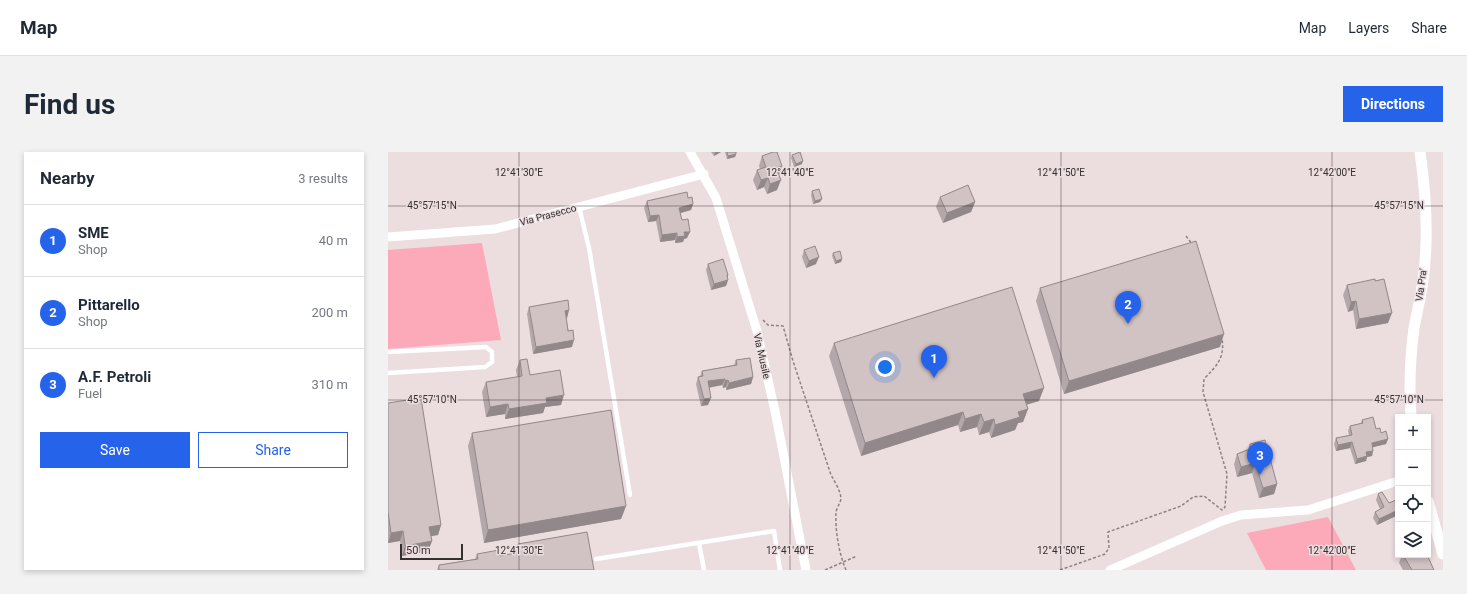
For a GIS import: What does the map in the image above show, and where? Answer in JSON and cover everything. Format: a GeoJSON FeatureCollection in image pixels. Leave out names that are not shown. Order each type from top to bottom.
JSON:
{"type":"FeatureCollection","features":[{"type":"Feature","properties":{"kind":"street","name":"Via Musile"},"geometry":{"type":"LineString","coordinates":[[690,152],[704,174],[716,198],[757,331],[775,411],[806,570]]}},
{"type":"Feature","properties":{"kind":"street","name":"Via Pra'"},"geometry":{"type":"LineString","coordinates":[[1411,414],[1410,366],[1414,329],[1423,280],[1426,233],[1424,182],[1420,152]]}},
{"type":"Feature","properties":{"kind":"street","name":"Via Prasecco"},"geometry":{"type":"LineString","coordinates":[[388,237],[495,229],[704,174]]}},
{"type":"Feature","properties":{"kind":"street"},"geometry":{"type":"LineString","coordinates":[[1110,570],[1222,521],[1241,515],[1308,510],[1395,482]]}},
{"type":"Feature","properties":{"kind":"street"},"geometry":{"type":"LineString","coordinates":[[1431,512],[1443,554]]}},
{"type":"Feature","properties":{"kind":"lane"},"geometry":{"type":"LineString","coordinates":[[579,206],[589,248],[630,495]]}},
{"type":"Feature","properties":{"kind":"lane"},"geometry":{"type":"LineString","coordinates":[[388,352],[486,347],[492,352],[492,362],[485,367],[388,373]]}},
{"type":"Feature","properties":{"kind":"lane"},"geometry":{"type":"LineString","coordinates":[[596,559],[774,531],[780,570]]}},
{"type":"Feature","properties":{"kind":"lane"},"geometry":{"type":"LineString","coordinates":[[700,543],[704,570]]}},
{"type":"Feature","properties":{"kind":"path"},"geometry":{"type":"LineString","coordinates":[[1186,236],[1191,240],[1193,248]]}},
{"type":"Feature","properties":{"kind":"path"},"geometry":{"type":"LineString","coordinates":[[762,317],[768,325],[784,326],[793,361],[831,475],[839,489],[841,498],[836,511],[843,562],[846,570]]}},
{"type":"Feature","properties":{"kind":"path"},"geometry":{"type":"LineString","coordinates":[[1060,570],[1105,554],[1109,548],[1108,532],[1181,506],[1193,497],[1204,496],[1222,510],[1225,507],[1227,474],[1203,392],[1204,379],[1218,364],[1223,352],[1220,333]]}},
{"type":"Feature","properties":{"kind":"path"},"geometry":{"type":"LineString","coordinates":[[824,570],[857,556]]}},
{"type":"Feature","properties":{"kind":"shaded area"},"geometry":{"type":"Polygon","coordinates":[[[482,243],[501,340],[388,349],[388,250],[482,243]]]}},
{"type":"Feature","properties":{"kind":"shaded area"},"geometry":{"type":"Polygon","coordinates":[[[1328,517],[1356,570],[1266,570],[1247,533],[1328,517]]]}},
{"type":"Feature","properties":{"kind":"building"},"geometry":{"type":"Polygon","coordinates":[[[727,152],[736,152],[736,154],[728,156],[727,152]]]}},
{"type":"Feature","properties":{"kind":"building"},"geometry":{"type":"Polygon","coordinates":[[[777,152],[782,166],[776,168],[781,180],[770,184],[768,178],[761,180],[757,170],[766,167],[762,156],[777,152]]]}},
{"type":"Feature","properties":{"kind":"building"},"geometry":{"type":"Polygon","coordinates":[[[800,152],[803,161],[796,164],[792,155],[800,152]]]}},
{"type":"Feature","properties":{"kind":"building"},"geometry":{"type":"Polygon","coordinates":[[[968,185],[975,202],[947,213],[940,197],[968,185]]]}},
{"type":"Feature","properties":{"kind":"building"},"geometry":{"type":"Polygon","coordinates":[[[819,189],[822,199],[815,201],[812,191],[819,189]]]}},
{"type":"Feature","properties":{"kind":"building"},"geometry":{"type":"Polygon","coordinates":[[[687,192],[688,198],[692,197],[693,204],[679,208],[682,220],[688,219],[690,232],[684,232],[685,236],[677,237],[677,233],[662,235],[659,215],[650,216],[647,201],[687,192]]]}},
{"type":"Feature","properties":{"kind":"building"},"geometry":{"type":"Polygon","coordinates":[[[1196,241],[1224,334],[1069,381],[1040,288],[1196,241]]]}},
{"type":"Feature","properties":{"kind":"building"},"geometry":{"type":"Polygon","coordinates":[[[815,246],[819,257],[809,261],[804,250],[815,246]]]}},
{"type":"Feature","properties":{"kind":"building"},"geometry":{"type":"Polygon","coordinates":[[[840,251],[842,259],[836,261],[833,253],[840,251]]]}},
{"type":"Feature","properties":{"kind":"building"},"geometry":{"type":"Polygon","coordinates":[[[723,259],[728,280],[714,284],[708,264],[723,259]]]}},
{"type":"Feature","properties":{"kind":"building"},"geometry":{"type":"Polygon","coordinates":[[[1375,279],[1375,281],[1384,279],[1392,313],[1359,319],[1356,301],[1351,302],[1347,285],[1375,279]]]}},
{"type":"Feature","properties":{"kind":"building"},"geometry":{"type":"Polygon","coordinates":[[[1012,287],[1044,388],[1023,394],[1028,409],[1018,412],[1020,417],[995,425],[994,419],[984,422],[981,414],[965,419],[963,412],[865,443],[834,343],[1012,287]]]}},
{"type":"Feature","properties":{"kind":"building"},"geometry":{"type":"Polygon","coordinates":[[[568,300],[569,310],[565,311],[568,331],[573,330],[574,340],[536,347],[529,307],[568,300]]]}},
{"type":"Feature","properties":{"kind":"building"},"geometry":{"type":"Polygon","coordinates":[[[750,358],[753,377],[729,383],[728,380],[725,381],[725,379],[708,381],[711,398],[704,399],[698,377],[703,376],[702,371],[737,365],[736,360],[750,358]]]}},
{"type":"Feature","properties":{"kind":"building"},"geometry":{"type":"Polygon","coordinates":[[[527,359],[530,375],[560,370],[564,395],[546,398],[547,403],[509,409],[508,404],[490,407],[486,382],[522,376],[520,360],[527,359]]]}},
{"type":"Feature","properties":{"kind":"building"},"geometry":{"type":"Polygon","coordinates":[[[421,398],[441,525],[429,527],[432,541],[405,546],[403,531],[391,533],[388,512],[388,403],[421,398]]]}},
{"type":"Feature","properties":{"kind":"building"},"geometry":{"type":"Polygon","coordinates":[[[611,410],[626,506],[488,530],[472,433],[611,410]]]}},
{"type":"Feature","properties":{"kind":"building"},"geometry":{"type":"Polygon","coordinates":[[[1373,417],[1376,429],[1380,428],[1381,433],[1386,431],[1388,439],[1372,443],[1373,451],[1366,452],[1367,456],[1357,459],[1352,442],[1338,445],[1336,438],[1352,435],[1350,426],[1363,423],[1362,420],[1373,417]]]}},
{"type":"Feature","properties":{"kind":"building"},"geometry":{"type":"Polygon","coordinates":[[[1265,440],[1277,484],[1263,488],[1255,463],[1241,467],[1237,454],[1250,449],[1250,444],[1265,440]]]}},
{"type":"Feature","properties":{"kind":"building"},"geometry":{"type":"Polygon","coordinates":[[[1382,492],[1389,503],[1395,500],[1395,511],[1379,519],[1375,512],[1384,507],[1378,494],[1382,492]]]}},
{"type":"Feature","properties":{"kind":"building"},"geometry":{"type":"Polygon","coordinates":[[[587,532],[594,570],[439,570],[439,565],[478,559],[477,554],[499,550],[500,556],[520,552],[518,544],[587,532]]]}},
{"type":"Feature","properties":{"kind":"building"},"geometry":{"type":"Polygon","coordinates":[[[1405,558],[1428,558],[1434,570],[1412,570],[1405,558]]]}},
{"type":"Feature","properties":{"kind":"place","name":"Pittarello"},"geometry":{"type":"Point","coordinates":[1128,324]}},
{"type":"Feature","properties":{"kind":"place","name":"SME"},"geometry":{"type":"Point","coordinates":[934,378]}},
{"type":"Feature","properties":{"kind":"place","name":"A.F. Petroli"},"geometry":{"type":"Point","coordinates":[1260,475]}}]}
